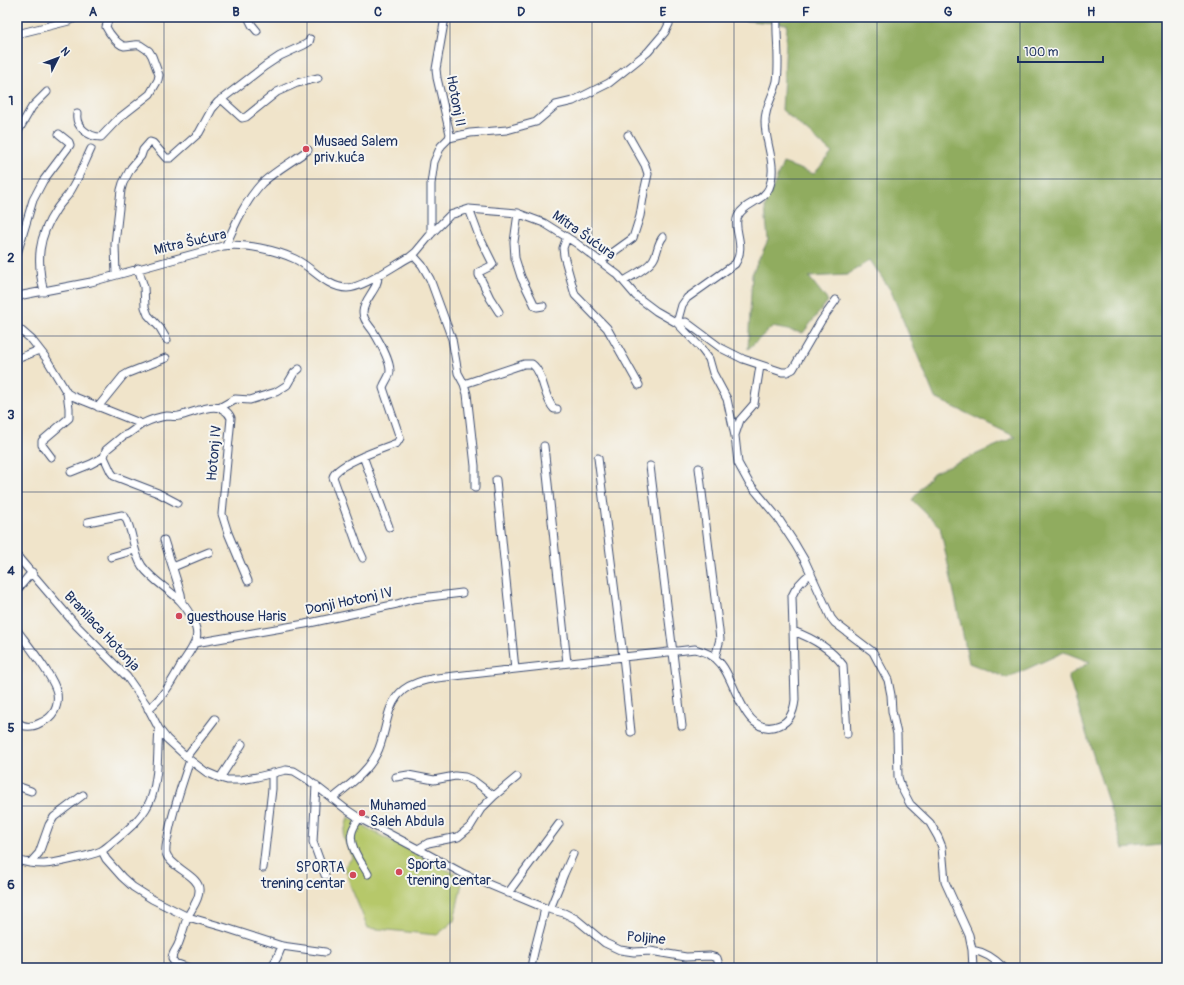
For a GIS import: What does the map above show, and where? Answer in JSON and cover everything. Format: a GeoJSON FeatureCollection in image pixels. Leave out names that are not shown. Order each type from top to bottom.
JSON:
{"type":"FeatureCollection","features":[{"type":"Feature","properties":{"kind":"street"},"geometry":{"type":"LineString","coordinates":[[17,34],[68,21],[77,17]]}},
{"type":"Feature","properties":{"kind":"street"},"geometry":{"type":"LineString","coordinates":[[78,114],[77,121],[84,131],[96,137],[100,136],[150,94],[158,80],[158,75],[149,51],[140,44],[124,46],[120,44],[108,32],[106,27],[109,17]]}},
{"type":"Feature","properties":{"kind":"street"},"geometry":{"type":"LineString","coordinates":[[248,17],[257,31]]}},
{"type":"Feature","properties":{"kind":"street","name":"Hotonj II"},"geometry":{"type":"LineString","coordinates":[[431,234],[431,184],[434,162],[441,146],[449,138],[450,134],[436,69],[445,17]]}},
{"type":"Feature","properties":{"kind":"street"},"geometry":{"type":"LineString","coordinates":[[777,17],[777,80],[775,89],[767,106],[765,121],[772,160],[769,187],[762,197],[743,209],[738,216],[737,221],[740,250],[739,258],[735,264],[687,298],[682,305],[677,322],[700,347],[709,360],[713,373],[727,399],[735,436],[738,463],[743,474],[755,492],[786,529],[805,561],[831,618],[835,623],[865,644],[873,652],[888,680],[897,734],[898,777],[901,787],[910,804],[930,824],[942,847],[945,882],[969,935],[973,968]]}},
{"type":"Feature","properties":{"kind":"street"},"geometry":{"type":"LineString","coordinates":[[449,138],[470,133],[507,130],[536,122],[556,106],[573,101],[609,83],[648,52],[662,36],[669,24]]}},
{"type":"Feature","properties":{"kind":"street"},"geometry":{"type":"LineString","coordinates":[[116,275],[115,244],[123,183],[131,168],[141,156],[147,145],[150,142],[156,146],[166,158],[171,158],[199,133],[212,109],[222,99],[265,66],[280,56],[309,42],[310,39]]}},
{"type":"Feature","properties":{"kind":"street"},"geometry":{"type":"LineString","coordinates":[[222,99],[242,118],[246,117],[277,92],[297,83],[318,78]]}},
{"type":"Feature","properties":{"kind":"street"},"geometry":{"type":"LineString","coordinates":[[17,133],[32,107],[47,92]]}},
{"type":"Feature","properties":{"kind":"street"},"geometry":{"type":"LineString","coordinates":[[17,254],[33,200],[43,181],[70,145],[69,142],[59,134]]}},
{"type":"Feature","properties":{"kind":"street"},"geometry":{"type":"LineString","coordinates":[[601,261],[634,238],[640,216],[648,174],[645,165],[628,135]]}},
{"type":"Feature","properties":{"kind":"street"},"geometry":{"type":"LineString","coordinates":[[44,292],[39,274],[38,259],[47,225],[57,208],[68,195],[91,149]]}},
{"type":"Feature","properties":{"kind":"street"},"geometry":{"type":"LineString","coordinates":[[226,245],[234,226],[256,191],[269,178],[308,150]]}},
{"type":"Feature","properties":{"kind":"street"},"geometry":{"type":"LineString","coordinates":[[469,209],[479,236],[493,264],[492,266],[479,272],[479,275],[490,298],[499,312]]}},
{"type":"Feature","properties":{"kind":"street","name":"Mitra Šućura"},"geometry":{"type":"LineString","coordinates":[[17,298],[23,295],[91,282],[226,245],[243,245],[290,257],[306,265],[333,285],[348,288],[358,286],[413,255],[450,215],[469,209],[508,211],[518,213],[544,223],[601,261],[624,281],[636,296],[661,314],[677,322],[686,322],[722,348],[743,359],[760,366],[782,372],[787,372],[793,369],[821,321],[836,300]]}},
{"type":"Feature","properties":{"kind":"street"},"geometry":{"type":"LineString","coordinates":[[518,213],[514,242],[518,270],[535,306],[543,306]]}},
{"type":"Feature","properties":{"kind":"street"},"geometry":{"type":"LineString","coordinates":[[567,237],[564,248],[564,256],[575,295],[608,328],[639,385]]}},
{"type":"Feature","properties":{"kind":"street"},"geometry":{"type":"LineString","coordinates":[[624,281],[652,261],[659,243],[664,237]]}},
{"type":"Feature","properties":{"kind":"street"},"geometry":{"type":"LineString","coordinates":[[413,255],[422,265],[430,279],[452,339],[458,373],[467,394],[475,466],[475,488]]}},
{"type":"Feature","properties":{"kind":"street"},"geometry":{"type":"LineString","coordinates":[[138,268],[144,287],[144,307],[148,315],[160,328],[167,340]]}},
{"type":"Feature","properties":{"kind":"street"},"geometry":{"type":"LineString","coordinates":[[363,558],[333,477],[336,472],[363,456],[397,444],[400,438],[383,388],[390,373],[390,369],[384,350],[366,322],[363,312],[367,300],[377,284],[378,275]]}},
{"type":"Feature","properties":{"kind":"street"},"geometry":{"type":"LineString","coordinates":[[17,327],[32,340],[46,358],[67,393],[69,418],[42,441],[42,445],[51,457]]}},
{"type":"Feature","properties":{"kind":"street"},"geometry":{"type":"LineString","coordinates":[[17,359],[39,350]]}},
{"type":"Feature","properties":{"kind":"street"},"geometry":{"type":"LineString","coordinates":[[98,407],[123,376],[166,358]]}},
{"type":"Feature","properties":{"kind":"street"},"geometry":{"type":"LineString","coordinates":[[464,384],[524,364],[532,364],[537,370],[551,406],[554,409],[557,409]]}},
{"type":"Feature","properties":{"kind":"street"},"geometry":{"type":"LineString","coordinates":[[735,436],[740,420],[754,404],[760,366]]}},
{"type":"Feature","properties":{"kind":"street"},"geometry":{"type":"LineString","coordinates":[[219,408],[234,399],[250,400],[276,392],[287,385],[294,373],[299,370]]}},
{"type":"Feature","properties":{"kind":"street"},"geometry":{"type":"LineString","coordinates":[[67,393],[142,424]]}},
{"type":"Feature","properties":{"kind":"street","name":"Hotonj IV"},"geometry":{"type":"LineString","coordinates":[[71,472],[104,457],[106,450],[114,442],[142,424],[158,417],[176,417],[202,408],[219,408],[225,410],[230,418],[222,514],[228,533],[248,581]]}},
{"type":"Feature","properties":{"kind":"street"},"geometry":{"type":"LineString","coordinates":[[544,446],[567,663]]}},
{"type":"Feature","properties":{"kind":"street"},"geometry":{"type":"LineString","coordinates":[[363,456],[389,527]]}},
{"type":"Feature","properties":{"kind":"street"},"geometry":{"type":"LineString","coordinates":[[104,457],[114,476],[177,503]]}},
{"type":"Feature","properties":{"kind":"street"},"geometry":{"type":"LineString","coordinates":[[598,458],[631,732]]}},
{"type":"Feature","properties":{"kind":"street"},"geometry":{"type":"LineString","coordinates":[[650,466],[682,726]]}},
{"type":"Feature","properties":{"kind":"street"},"geometry":{"type":"LineString","coordinates":[[699,468],[720,639],[716,658]]}},
{"type":"Feature","properties":{"kind":"street"},"geometry":{"type":"LineString","coordinates":[[496,480],[516,669]]}},
{"type":"Feature","properties":{"kind":"street"},"geometry":{"type":"LineString","coordinates":[[88,522],[122,516],[125,517],[128,522],[135,550],[142,565],[150,575],[182,601],[188,609],[196,628],[194,643],[168,688],[155,704],[148,709]]}},
{"type":"Feature","properties":{"kind":"street"},"geometry":{"type":"LineString","coordinates":[[164,540],[182,601]]}},
{"type":"Feature","properties":{"kind":"street"},"geometry":{"type":"LineString","coordinates":[[111,557],[135,550]]}},
{"type":"Feature","properties":{"kind":"street"},"geometry":{"type":"LineString","coordinates":[[173,567],[209,552]]}},
{"type":"Feature","properties":{"kind":"street","name":"Branilaca Hotonja"},"geometry":{"type":"LineString","coordinates":[[17,556],[75,624],[127,677],[159,729],[167,739],[188,759],[206,772],[227,780],[250,779],[286,770],[294,771],[359,818],[464,874],[548,909]]}},
{"type":"Feature","properties":{"kind":"street"},"geometry":{"type":"LineString","coordinates":[[17,590],[32,572]]}},
{"type":"Feature","properties":{"kind":"street"},"geometry":{"type":"LineString","coordinates":[[332,799],[366,770],[372,761],[382,742],[392,703],[403,690],[419,681],[428,679],[695,649],[706,652],[716,658],[729,676],[743,707],[750,718],[766,728],[784,724],[794,709],[795,700],[792,596],[799,583],[811,573]]}},
{"type":"Feature","properties":{"kind":"street","name":"Donji Hotonj IV"},"geometry":{"type":"LineString","coordinates":[[194,643],[305,624],[397,604],[413,599],[462,593]]}},
{"type":"Feature","properties":{"kind":"street"},"geometry":{"type":"LineString","coordinates":[[17,630],[51,679],[57,692],[57,703],[54,713],[37,725],[26,726],[17,722]]}},
{"type":"Feature","properties":{"kind":"street"},"geometry":{"type":"LineString","coordinates":[[793,631],[804,635],[829,650],[843,665],[847,734]]}},
{"type":"Feature","properties":{"kind":"street"},"geometry":{"type":"LineString","coordinates":[[189,968],[175,962],[172,959],[172,955],[178,946],[188,917],[198,898],[200,888],[192,878],[170,859],[166,853],[166,845],[188,759],[215,719]]}},
{"type":"Feature","properties":{"kind":"street"},"geometry":{"type":"LineString","coordinates":[[17,860],[45,864],[102,851],[132,827],[151,798],[155,784],[158,762],[159,729]]}},
{"type":"Feature","properties":{"kind":"street"},"geometry":{"type":"LineString","coordinates":[[220,778],[242,744]]}},
{"type":"Feature","properties":{"kind":"street"},"geometry":{"type":"LineString","coordinates":[[263,868],[272,789],[272,773]]}},
{"type":"Feature","properties":{"kind":"street"},"geometry":{"type":"LineString","coordinates":[[396,777],[408,775],[434,780],[455,776],[466,777],[494,796]]}},
{"type":"Feature","properties":{"kind":"street"},"geometry":{"type":"LineString","coordinates":[[418,849],[428,843],[458,837],[470,827],[481,809],[517,777]]}},
{"type":"Feature","properties":{"kind":"street"},"geometry":{"type":"LineString","coordinates":[[17,786],[31,791]]}},
{"type":"Feature","properties":{"kind":"street"},"geometry":{"type":"LineString","coordinates":[[316,786],[313,842],[325,876]]}},
{"type":"Feature","properties":{"kind":"street"},"geometry":{"type":"LineString","coordinates":[[30,863],[39,853],[49,825],[54,817],[83,794]]}},
{"type":"Feature","properties":{"kind":"street"},"geometry":{"type":"LineString","coordinates":[[359,818],[351,833],[351,839],[354,848],[368,874]]}},
{"type":"Feature","properties":{"kind":"street"},"geometry":{"type":"LineString","coordinates":[[508,893],[558,824]]}},
{"type":"Feature","properties":{"kind":"street"},"geometry":{"type":"LineString","coordinates":[[102,851],[106,859],[133,887],[152,899],[188,917],[282,946],[325,952]]}},
{"type":"Feature","properties":{"kind":"street"},"geometry":{"type":"LineString","coordinates":[[531,968],[533,953],[541,927],[573,854]]}},
{"type":"Feature","properties":{"kind":"street","name":"Poljine"},"geometry":{"type":"LineString","coordinates":[[548,909],[564,912],[576,919],[605,943],[620,950],[634,952],[650,951],[686,956],[710,956],[717,958],[720,968]]}},
{"type":"Feature","properties":{"kind":"street"},"geometry":{"type":"LineString","coordinates":[[271,968],[282,946]]}},
{"type":"Feature","properties":{"kind":"street"},"geometry":{"type":"LineString","coordinates":[[972,950],[980,951],[997,961],[1004,968]]}},
{"type":"Feature","properties":{"kind":"green space"},"geometry":{"type":"Polygon","coordinates":[[[727,17],[1167,17],[1167,843],[1162,845],[1123,849],[1068,676],[1090,662],[1064,652],[1007,678],[969,663],[940,527],[912,500],[933,473],[1016,437],[935,398],[891,291],[870,260],[847,275],[809,277],[828,301],[803,333],[772,327],[748,349],[752,274],[768,240],[765,207],[783,163],[814,174],[832,153],[782,110],[787,24],[727,19],[727,17]]]}},
{"type":"Feature","properties":{"kind":"green space","name":"Sporta trening centar"},"geometry":{"type":"Polygon","coordinates":[[[348,817],[463,878],[454,921],[437,935],[368,928],[350,885],[345,866],[353,857],[343,837],[348,817]]]}},
{"type":"Feature","properties":{"kind":"place","name":"Musaed Salem priv.kuća"},"geometry":{"type":"Point","coordinates":[306,149]}},
{"type":"Feature","properties":{"kind":"place","name":"guesthouse Haris"},"geometry":{"type":"Point","coordinates":[179,616]}},
{"type":"Feature","properties":{"kind":"place","name":"Muhamed Saleh Abdula"},"geometry":{"type":"Point","coordinates":[362,813]}},
{"type":"Feature","properties":{"kind":"place","name":"Sporta trening centar"},"geometry":{"type":"Point","coordinates":[399,872]}},
{"type":"Feature","properties":{"kind":"place","name":"SPORTA trening centar"},"geometry":{"type":"Point","coordinates":[353,875]}}]}
